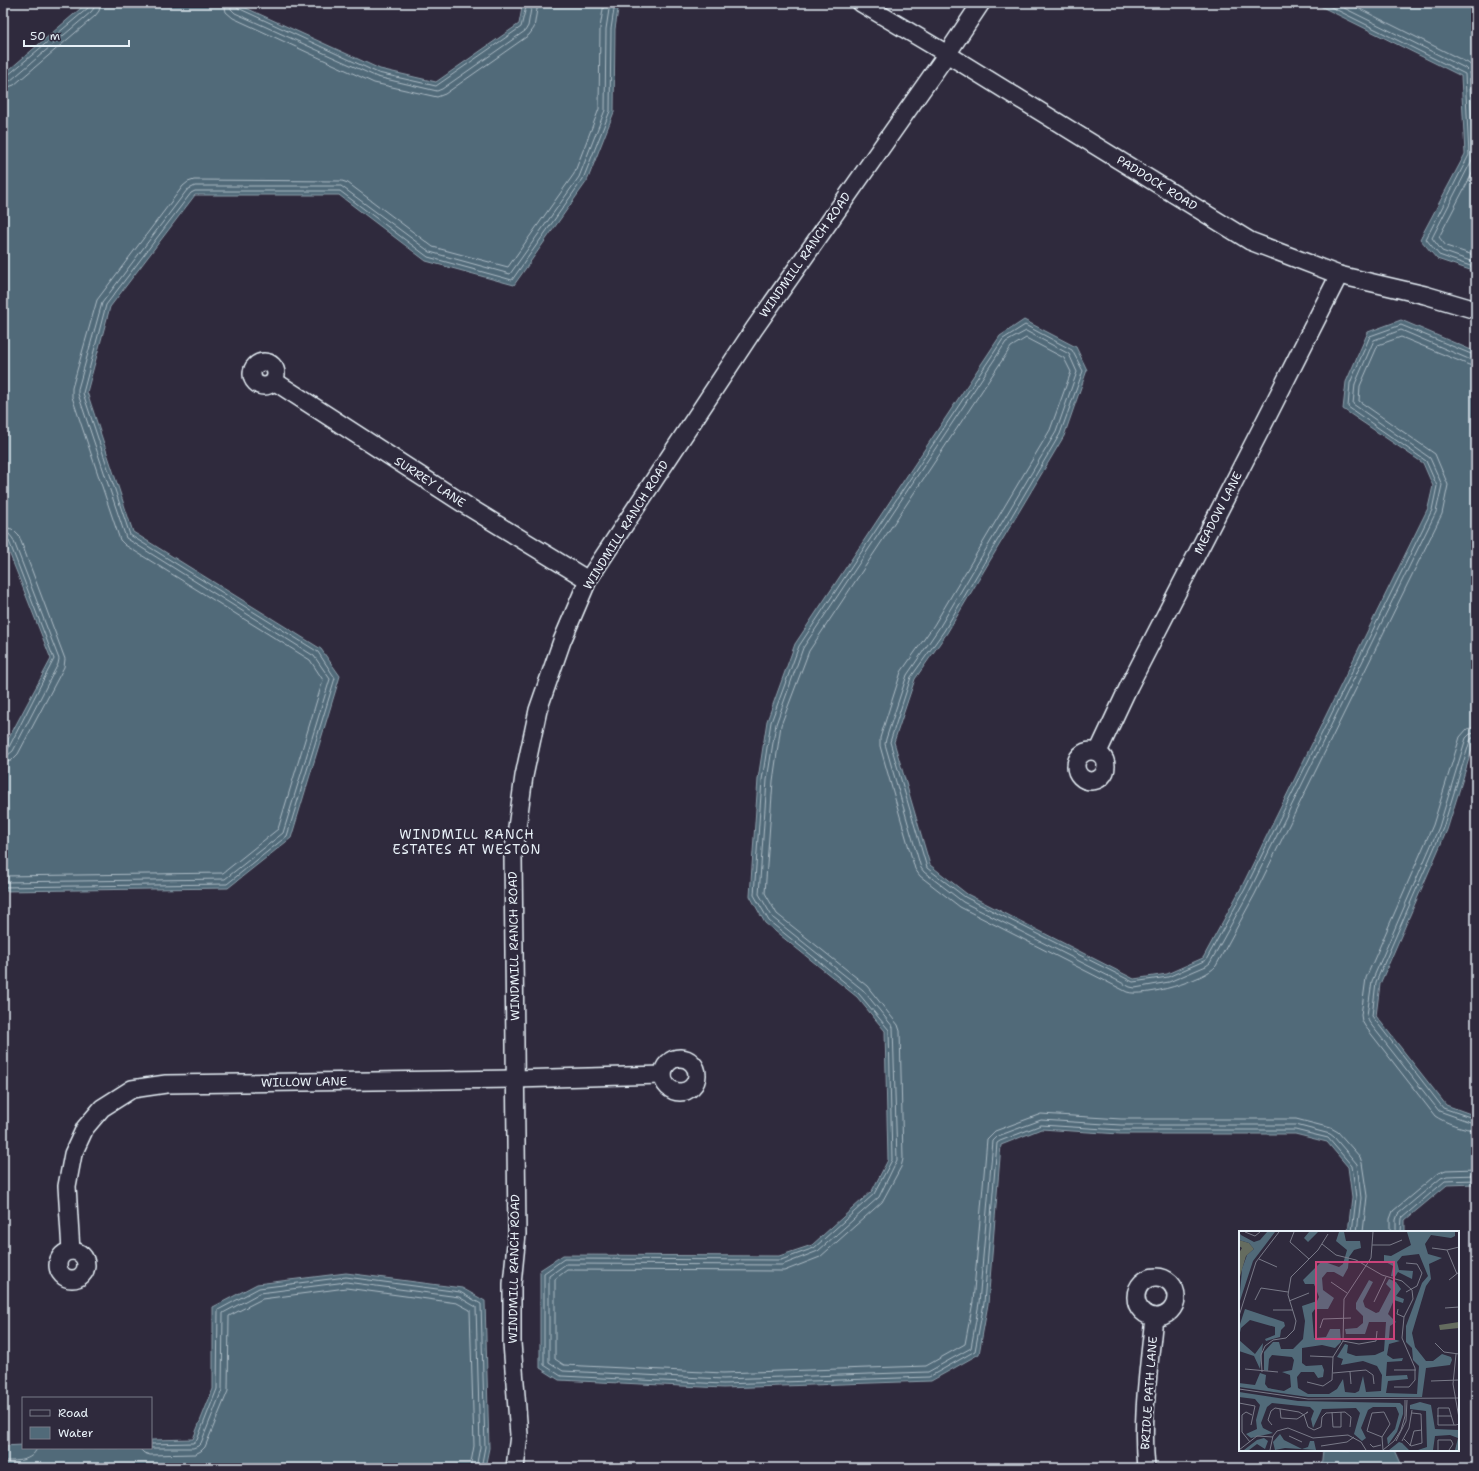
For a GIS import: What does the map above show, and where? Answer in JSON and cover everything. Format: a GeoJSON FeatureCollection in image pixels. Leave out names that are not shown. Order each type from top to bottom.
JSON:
{"type":"FeatureCollection","features":[{"type":"Feature","properties":{"kind":"street","name":"PADDOCK ROAD"},"geometry":{"type":"LineString","coordinates":[[861,3],[947,54],[1250,241],[1339,275],[1425,295],[1476,310]]}},
{"type":"Feature","properties":{"kind":"street","name":"WINDMILL RANCH ROAD"},"geometry":{"type":"LineString","coordinates":[[515,1468],[519,1435],[512,1344],[512,1284],[517,1234],[513,856],[524,776],[538,710],[562,641],[588,580],[754,329],[947,54],[981,3]]}},
{"type":"Feature","properties":{"kind":"street","name":"MEADOW LANE"},"geometry":{"type":"LineString","coordinates":[[1098,752],[1128,686],[1262,429],[1339,275]]}},
{"type":"Feature","properties":{"kind":"street","name":"SURREY LANE"},"geometry":{"type":"LineString","coordinates":[[274,381],[467,506],[588,580]]}},
{"type":"Feature","properties":{"kind":"street","name":"WILLOW LANE"},"geometry":{"type":"LineString","coordinates":[[71,1251],[67,1186],[73,1154],[85,1128],[102,1108],[132,1090],[166,1084],[663,1076]]}},
{"type":"Feature","properties":{"kind":"street","name":"BRIDLE PATH LANE"},"geometry":{"type":"LineString","coordinates":[[1146,1468],[1145,1414],[1154,1317]]}},
{"type":"Feature","properties":{"kind":"water"},"geometry":{"type":"Polygon","coordinates":[[[87,3],[235,3],[380,69],[436,82],[519,24],[523,3],[619,3],[615,29],[614,112],[587,181],[514,285],[426,261],[339,195],[195,195],[110,307],[87,392],[133,532],[321,649],[340,676],[291,838],[228,888],[3,891],[3,749],[51,659],[3,537],[3,75],[87,3]]]}},
{"type":"Feature","properties":{"kind":"water"},"geometry":{"type":"Polygon","coordinates":[[[1314,3],[1476,3],[1476,272],[1437,259],[1420,239],[1465,154],[1461,76],[1314,3]]]}},
{"type":"Feature","properties":{"kind":"water"},"geometry":{"type":"Polygon","coordinates":[[[1024,320],[1076,347],[1087,370],[1064,436],[947,633],[915,679],[894,742],[930,865],[967,894],[1134,979],[1167,974],[1203,958],[1241,888],[1428,508],[1433,486],[1423,463],[1343,409],[1346,382],[1368,332],[1401,320],[1476,352],[1476,736],[1447,830],[1380,984],[1376,1016],[1446,1105],[1476,1116],[1476,1184],[1447,1185],[1405,1220],[1405,1231],[1348,1231],[1352,1197],[1348,1167],[1327,1142],[1295,1134],[1120,1134],[1041,1129],[1001,1145],[988,1304],[979,1354],[931,1381],[723,1388],[559,1380],[540,1368],[540,1270],[563,1255],[779,1256],[812,1245],[872,1191],[888,1160],[885,1031],[857,997],[765,923],[750,896],[758,779],[767,721],[795,644],[1000,336],[1024,320]]]}},
{"type":"Feature","properties":{"kind":"water"},"geometry":{"type":"Polygon","coordinates":[[[346,1273],[462,1288],[485,1301],[489,1448],[485,1468],[3,1468],[3,1446],[22,1445],[22,1449],[152,1449],[152,1440],[193,1439],[213,1389],[213,1307],[257,1284],[346,1273]]]}},
{"type":"Feature","properties":{"kind":"water"},"geometry":{"type":"Polygon","coordinates":[[[1323,1451],[1394,1451],[1402,1468],[1321,1468],[1323,1451]]]}},
{"type":"Feature","properties":{"kind":"district","name":"WINDMILL RANCH ESTATES AT WESTON"},"geometry":{"type":"Point","coordinates":[467,842]}}]}
